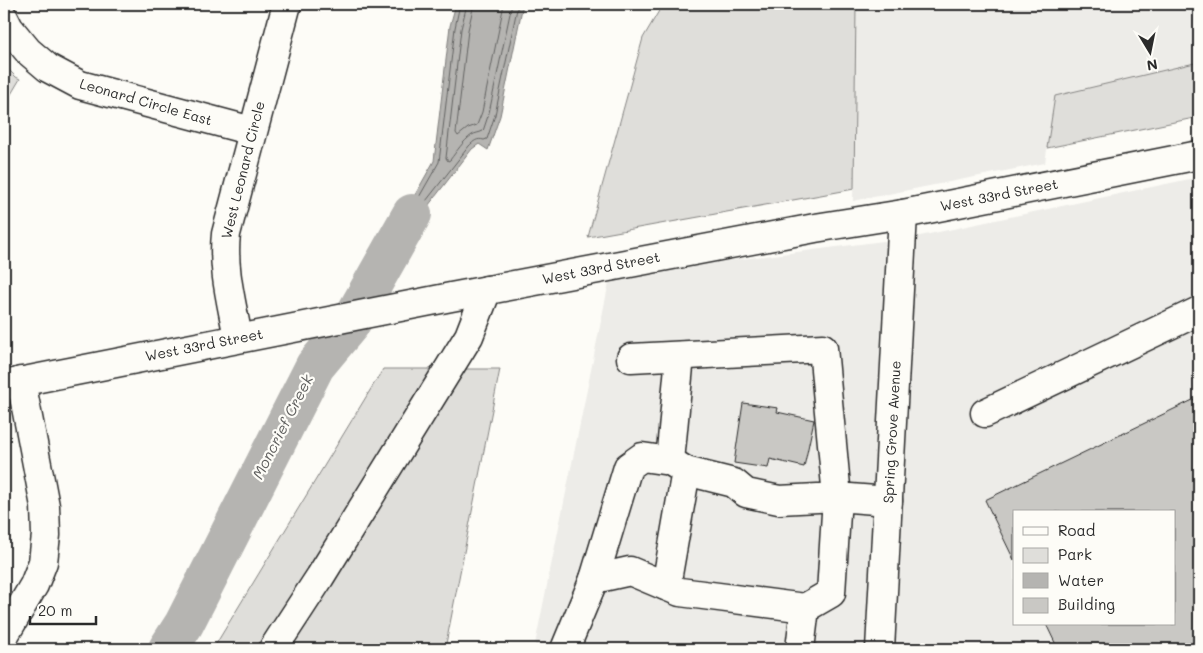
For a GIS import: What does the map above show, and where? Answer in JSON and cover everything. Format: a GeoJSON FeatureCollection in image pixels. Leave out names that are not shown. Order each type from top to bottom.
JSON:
{"type":"FeatureCollection","features":[{"type":"Feature","properties":{"kind":"street","name":"West Leonard Circle"},"geometry":{"type":"LineString","coordinates":[[238,338],[226,271],[224,251],[226,234],[252,131],[288,4]]}},
{"type":"Feature","properties":{"kind":"street","name":"Leonard Circle East"},"geometry":{"type":"LineString","coordinates":[[4,18],[9,28],[28,51],[48,68],[80,85],[252,131]]}},
{"type":"Feature","properties":{"kind":"street","name":"West 33rd Street"},"geometry":{"type":"LineString","coordinates":[[12,383],[487,290],[815,228],[903,214],[1199,155]]}},
{"type":"Feature","properties":{"kind":"street","name":"Spring Grove Avenue"},"geometry":{"type":"LineString","coordinates":[[880,649],[903,214]]}},
{"type":"Feature","properties":{"kind":"street"},"geometry":{"type":"LineString","coordinates":[[273,649],[325,569],[469,336],[487,290]]}},
{"type":"Feature","properties":{"kind":"street"},"geometry":{"type":"LineString","coordinates":[[985,413],[1199,311]]}},
{"type":"Feature","properties":{"kind":"street"},"geometry":{"type":"LineString","coordinates":[[594,579],[630,571],[680,592],[805,608],[831,593],[837,497],[823,348],[631,358]]}},
{"type":"Feature","properties":{"kind":"street"},"geometry":{"type":"LineString","coordinates":[[666,586],[678,466],[680,356]]}},
{"type":"Feature","properties":{"kind":"street"},"geometry":{"type":"LineString","coordinates":[[4,636],[34,585],[42,562],[46,535],[45,506],[12,383]]}},
{"type":"Feature","properties":{"kind":"street"},"geometry":{"type":"LineString","coordinates":[[565,649],[594,579],[628,467],[642,457],[734,482],[746,493],[779,500],[837,497],[888,501]]}},
{"type":"Feature","properties":{"kind":"street"},"geometry":{"type":"LineString","coordinates":[[800,649],[805,608]]}},
{"type":"Feature","properties":{"kind":"shaded area"},"geometry":{"type":"Polygon","coordinates":[[[856,4],[1199,4],[1199,62],[1055,96],[1045,163],[853,201],[856,4]]]}},
{"type":"Feature","properties":{"kind":"shaded area"},"geometry":{"type":"Polygon","coordinates":[[[1199,177],[1199,649],[534,649],[609,282],[694,265],[915,237],[1199,177]]]}},
{"type":"Feature","properties":{"kind":"green space"},"geometry":{"type":"Polygon","coordinates":[[[663,4],[856,4],[854,189],[588,237],[643,38],[663,4]]]}},
{"type":"Feature","properties":{"kind":"green space"},"geometry":{"type":"Polygon","coordinates":[[[1199,62],[1199,117],[1047,148],[1055,96],[1199,62]]]}},
{"type":"Feature","properties":{"kind":"green space"},"geometry":{"type":"Polygon","coordinates":[[[4,65],[20,79],[4,106],[4,65]]]}},
{"type":"Feature","properties":{"kind":"green space"},"geometry":{"type":"Polygon","coordinates":[[[383,369],[500,369],[445,649],[213,649],[383,369]]]}},
{"type":"Feature","properties":{"kind":"water"},"geometry":{"type":"Polygon","coordinates":[[[456,4],[523,4],[500,116],[488,150],[479,144],[472,149],[418,219],[407,209],[434,161],[450,26],[456,4]]]}},
{"type":"Feature","properties":{"kind":"building"},"geometry":{"type":"Polygon","coordinates":[[[1199,397],[1199,649],[1058,649],[1047,626],[1176,626],[1176,510],[1013,510],[1013,558],[985,500],[1199,397]]]}},
{"type":"Feature","properties":{"kind":"building"},"geometry":{"type":"Polygon","coordinates":[[[743,403],[778,408],[777,412],[814,420],[804,467],[770,459],[768,468],[734,463],[743,403]]]}},
{"type":"Feature","properties":{"kind":"waterway","name":"Moncrief Creek"},"geometry":{"type":"LineString","coordinates":[[168,649],[184,624],[315,366],[350,324],[412,214]]}}]}
